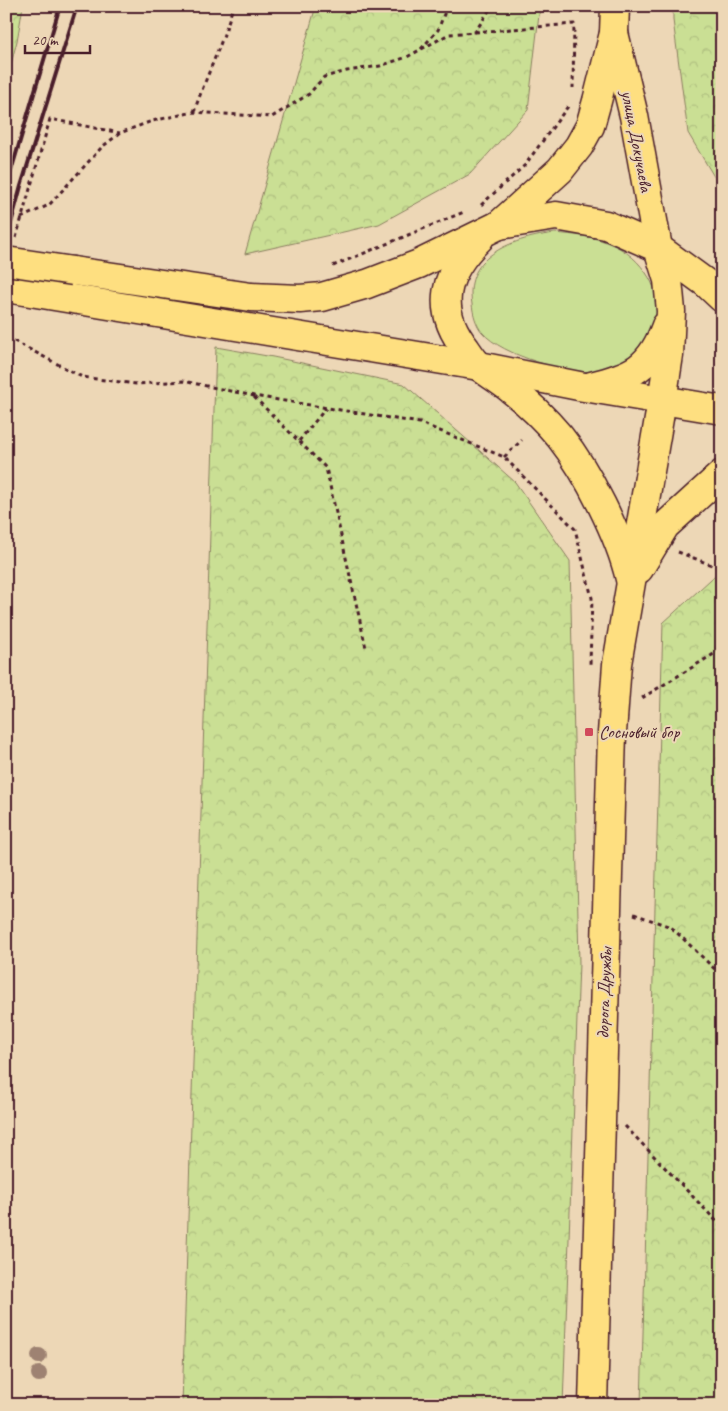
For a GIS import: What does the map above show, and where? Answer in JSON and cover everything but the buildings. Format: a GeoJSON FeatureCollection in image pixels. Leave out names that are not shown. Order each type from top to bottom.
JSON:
{"type":"FeatureCollection","features":[{"type":"Feature","properties":{"kind":"main road","name":"улица Докучаева"},"geometry":{"type":"LineString","coordinates":[[492,229],[560,170],[579,146],[590,126],[595,110],[614,33],[615,6]]}},
{"type":"Feature","properties":{"kind":"main road","name":"улица Докучаева"},"geometry":{"type":"LineString","coordinates":[[614,33],[634,116],[658,248],[668,280],[671,311],[669,355],[662,401]]}},
{"type":"Feature","properties":{"kind":"main road"},"geometry":{"type":"LineString","coordinates":[[10,252],[73,271],[208,292],[266,298],[300,299],[322,297],[367,284],[419,264],[492,229],[556,216],[606,225],[658,248],[722,298]]}},
{"type":"Feature","properties":{"kind":"main road"},"geometry":{"type":"LineString","coordinates":[[492,229],[468,250],[454,271],[445,296],[448,318],[458,338],[479,366],[509,388],[536,412],[559,436],[578,462],[614,533],[626,561],[631,583]]}},
{"type":"Feature","properties":{"kind":"main road"},"geometry":{"type":"LineString","coordinates":[[6,288],[479,366],[584,388],[722,410]]}},
{"type":"Feature","properties":{"kind":"main road"},"geometry":{"type":"LineString","coordinates":[[584,388],[620,379],[637,370],[650,358],[661,341],[671,311]]}},
{"type":"Feature","properties":{"kind":"main road","name":"дорога Дружбы"},"geometry":{"type":"LineString","coordinates":[[593,1405],[612,733],[617,664],[662,401]]}},
{"type":"Feature","properties":{"kind":"main road"},"geometry":{"type":"LineString","coordinates":[[631,583],[665,526],[722,474]]}},
{"type":"Feature","properties":{"kind":"path"},"geometry":{"type":"LineString","coordinates":[[194,112],[225,34],[233,6]]}},
{"type":"Feature","properties":{"kind":"path"},"geometry":{"type":"LineString","coordinates":[[418,51],[438,30],[447,6]]}},
{"type":"Feature","properties":{"kind":"path"},"geometry":{"type":"LineString","coordinates":[[475,32],[492,6]]}},
{"type":"Feature","properties":{"kind":"path"},"geometry":{"type":"LineString","coordinates":[[21,218],[49,205],[102,147],[120,133],[152,122],[194,112],[272,117],[309,94],[324,77],[347,70],[380,66],[406,57],[449,34],[574,24],[573,91]]}},
{"type":"Feature","properties":{"kind":"path"},"geometry":{"type":"LineString","coordinates":[[479,206],[525,165],[573,100]]}},
{"type":"Feature","properties":{"kind":"path"},"geometry":{"type":"LineString","coordinates":[[10,252],[50,119],[120,133]]}},
{"type":"Feature","properties":{"kind":"path"},"geometry":{"type":"LineString","coordinates":[[330,268],[470,210]]}},
{"type":"Feature","properties":{"kind":"path"},"geometry":{"type":"LineString","coordinates":[[6,339],[14,341],[82,377],[136,384],[183,381],[254,396],[420,423],[504,457],[575,529],[592,598],[590,664]]}},
{"type":"Feature","properties":{"kind":"path"},"geometry":{"type":"LineString","coordinates":[[254,396],[326,468],[366,648]]}},
{"type":"Feature","properties":{"kind":"path"},"geometry":{"type":"LineString","coordinates":[[299,441],[326,408]]}},
{"type":"Feature","properties":{"kind":"path"},"geometry":{"type":"LineString","coordinates":[[504,457],[522,440]]}},
{"type":"Feature","properties":{"kind":"path"},"geometry":{"type":"LineString","coordinates":[[678,552],[722,568]]}},
{"type":"Feature","properties":{"kind":"path"},"geometry":{"type":"LineString","coordinates":[[642,698],[722,649]]}},
{"type":"Feature","properties":{"kind":"path"},"geometry":{"type":"LineString","coordinates":[[634,914],[671,927],[722,976]]}},
{"type":"Feature","properties":{"kind":"path"},"geometry":{"type":"LineString","coordinates":[[624,1125],[722,1227]]}},
{"type":"Feature","properties":{"kind":"green space"},"geometry":{"type":"Polygon","coordinates":[[[6,6],[23,6],[17,41],[6,83],[6,6]]]}},
{"type":"Feature","properties":{"kind":"green space"},"geometry":{"type":"Polygon","coordinates":[[[316,6],[540,6],[528,110],[470,174],[379,224],[245,254],[316,6]]]}},
{"type":"Feature","properties":{"kind":"green space"},"geometry":{"type":"Polygon","coordinates":[[[673,6],[722,6],[722,190],[688,133],[673,20],[673,6]]]}},
{"type":"Feature","properties":{"kind":"green space"},"geometry":{"type":"Polygon","coordinates":[[[555,233],[577,235],[611,244],[632,257],[649,277],[657,301],[658,313],[653,331],[631,360],[599,372],[554,367],[504,349],[482,332],[476,323],[471,287],[476,273],[484,261],[509,244],[540,235],[555,233]]]}},
{"type":"Feature","properties":{"kind":"green space"},"geometry":{"type":"Polygon","coordinates":[[[216,347],[404,384],[515,482],[570,561],[579,963],[563,1405],[182,1405],[216,347]]]}},
{"type":"Feature","properties":{"kind":"green space"},"geometry":{"type":"Polygon","coordinates":[[[722,569],[722,1405],[641,1405],[663,623],[722,569]]]}},
{"type":"Feature","properties":{"kind":"railway"},"geometry":{"type":"LineString","coordinates":[[6,188],[60,6]]}},
{"type":"Feature","properties":{"kind":"railway"},"geometry":{"type":"LineString","coordinates":[[6,242],[21,186],[77,6]]}},
{"type":"Feature","properties":{"kind":"place","name":"Сосновый бор"},"geometry":{"type":"Point","coordinates":[589,732]}}]}
